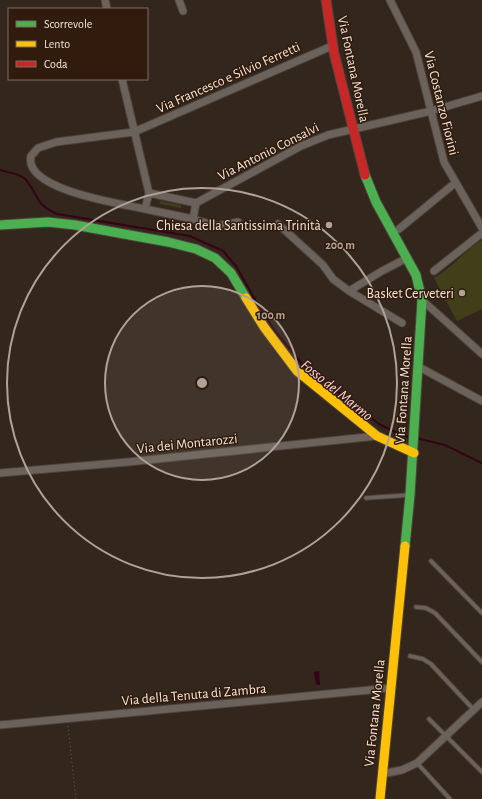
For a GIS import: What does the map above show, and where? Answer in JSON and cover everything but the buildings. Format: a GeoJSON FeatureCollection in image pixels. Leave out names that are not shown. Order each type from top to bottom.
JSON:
{"type":"FeatureCollection","features":[{"type":"Feature","properties":{"kind":"street"},"geometry":{"type":"LineString","coordinates":[[179,0],[183,11]]}},
{"type":"Feature","properties":{"kind":"street","name":"Via Fontana Morella"},"geometry":{"type":"LineString","coordinates":[[326,0],[332,46],[362,167],[370,190],[408,258],[419,281],[422,300],[414,450],[380,799]]}},
{"type":"Feature","properties":{"kind":"street","name":"Via Costanzo Fiorini"},"geometry":{"type":"LineString","coordinates":[[391,2],[415,48],[442,159],[482,228]]}},
{"type":"Feature","properties":{"kind":"street","name":"Via Francesco e Silvio Ferretti"},"geometry":{"type":"LineString","coordinates":[[145,209],[91,198],[64,190],[43,178],[33,167],[30,161],[34,152],[50,143],[134,132],[332,46]]}},
{"type":"Feature","properties":{"kind":"street"},"geometry":{"type":"LineString","coordinates":[[122,80],[149,193],[145,209],[193,219],[217,226],[238,222]]}},
{"type":"Feature","properties":{"kind":"street","name":"Via Antonio Consalvi"},"geometry":{"type":"LineString","coordinates":[[196,203],[301,146],[328,135],[482,96]]}},
{"type":"Feature","properties":{"kind":"street"},"geometry":{"type":"LineString","coordinates":[[399,229],[455,183]]}},
{"type":"Feature","properties":{"kind":"street"},"geometry":{"type":"LineString","coordinates":[[149,193],[196,203],[193,219]]}},
{"type":"Feature","properties":{"kind":"street"},"geometry":{"type":"LineString","coordinates":[[0,225],[48,222],[75,225],[168,242],[196,249],[215,258],[231,273],[264,327],[294,367],[377,436],[414,450]]}},
{"type":"Feature","properties":{"kind":"street"},"geometry":{"type":"LineString","coordinates":[[278,224],[323,265],[333,279],[349,291],[402,324]]}},
{"type":"Feature","properties":{"kind":"street"},"geometry":{"type":"LineString","coordinates":[[434,271],[482,233]]}},
{"type":"Feature","properties":{"kind":"street"},"geometry":{"type":"LineString","coordinates":[[349,291],[382,271],[408,258]]}},
{"type":"Feature","properties":{"kind":"street"},"geometry":{"type":"LineString","coordinates":[[422,300],[479,346],[482,354]]}},
{"type":"Feature","properties":{"kind":"street"},"geometry":{"type":"LineString","coordinates":[[419,367],[482,401]]}},
{"type":"Feature","properties":{"kind":"street","name":"Via dei Montarozzi"},"geometry":{"type":"LineString","coordinates":[[0,473],[128,462],[377,436]]}},
{"type":"Feature","properties":{"kind":"street","name":"Via della Tenuta di Zambra"},"geometry":{"type":"LineString","coordinates":[[0,725],[391,688]]}},
{"type":"Feature","properties":{"kind":"street"},"geometry":{"type":"LineString","coordinates":[[382,774],[402,770],[416,763],[482,702]]}},
{"type":"Feature","properties":{"kind":"lane"},"geometry":{"type":"LineString","coordinates":[[366,498],[410,495]]}},
{"type":"Feature","properties":{"kind":"lane"},"geometry":{"type":"LineString","coordinates":[[431,561],[482,614]]}},
{"type":"Feature","properties":{"kind":"lane"},"geometry":{"type":"LineString","coordinates":[[416,607],[429,609],[435,613],[482,662]]}},
{"type":"Feature","properties":{"kind":"lane"},"geometry":{"type":"LineString","coordinates":[[410,656],[423,659],[430,664],[474,710]]}},
{"type":"Feature","properties":{"kind":"lane"},"geometry":{"type":"LineString","coordinates":[[429,719],[482,772]]}},
{"type":"Feature","properties":{"kind":"lane"},"geometry":{"type":"LineString","coordinates":[[416,763],[450,799]]}},
{"type":"Feature","properties":{"kind":"path"},"geometry":{"type":"LineString","coordinates":[[68,719],[76,799]]}},
{"type":"Feature","properties":{"kind":"shaded area"},"geometry":{"type":"Polygon","coordinates":[[[160,201],[181,205],[181,208],[159,204],[160,201]]]}},
{"type":"Feature","properties":{"kind":"shaded area","name":"Basket Cerveteri"},"geometry":{"type":"Polygon","coordinates":[[[482,240],[482,309],[457,321],[434,278],[482,240]]]}},
{"type":"Feature","properties":{"kind":"shaded area"},"geometry":{"type":"Polygon","coordinates":[[[319,671],[320,685],[316,685],[314,672],[319,671]]]}},
{"type":"Feature","properties":{"kind":"waterway","name":"Fosso del Marmo"},"geometry":{"type":"LineString","coordinates":[[0,170],[17,175],[26,180],[40,203],[57,214],[190,236],[223,251],[236,266],[258,305],[275,331],[303,365],[379,424],[401,435],[410,437]]}},
{"type":"Feature","properties":{"kind":"waterway","name":"Fosso del Marmo"},"geometry":{"type":"LineString","coordinates":[[416,438],[445,445],[482,463]]}},
{"type":"Feature","properties":{"kind":"traffic: fast"},"geometry":{"type":"LineString","coordinates":[[365,175],[376,202],[416,275],[422,300],[410,495],[405,546]]}},
{"type":"Feature","properties":{"kind":"traffic: fast"},"geometry":{"type":"LineString","coordinates":[[0,225],[48,222],[75,225],[168,242],[196,249],[215,258],[231,273],[246,298]]}},
{"type":"Feature","properties":{"kind":"traffic: slow"},"geometry":{"type":"LineString","coordinates":[[246,298],[264,327],[297,371],[377,436],[414,453]]}},
{"type":"Feature","properties":{"kind":"traffic: slow"},"geometry":{"type":"LineString","coordinates":[[380,799],[405,546]]}},
{"type":"Feature","properties":{"kind":"traffic: jam"},"geometry":{"type":"LineString","coordinates":[[326,0],[334,53],[365,175]]}},
{"type":"Feature","properties":{"kind":"place","name":"Chiesa della Santissima Trinità"},"geometry":{"type":"Point","coordinates":[329,225]}},
{"type":"Feature","properties":{"kind":"place","name":"Basket Cerveteri"},"geometry":{"type":"Point","coordinates":[462,293]}}]}
